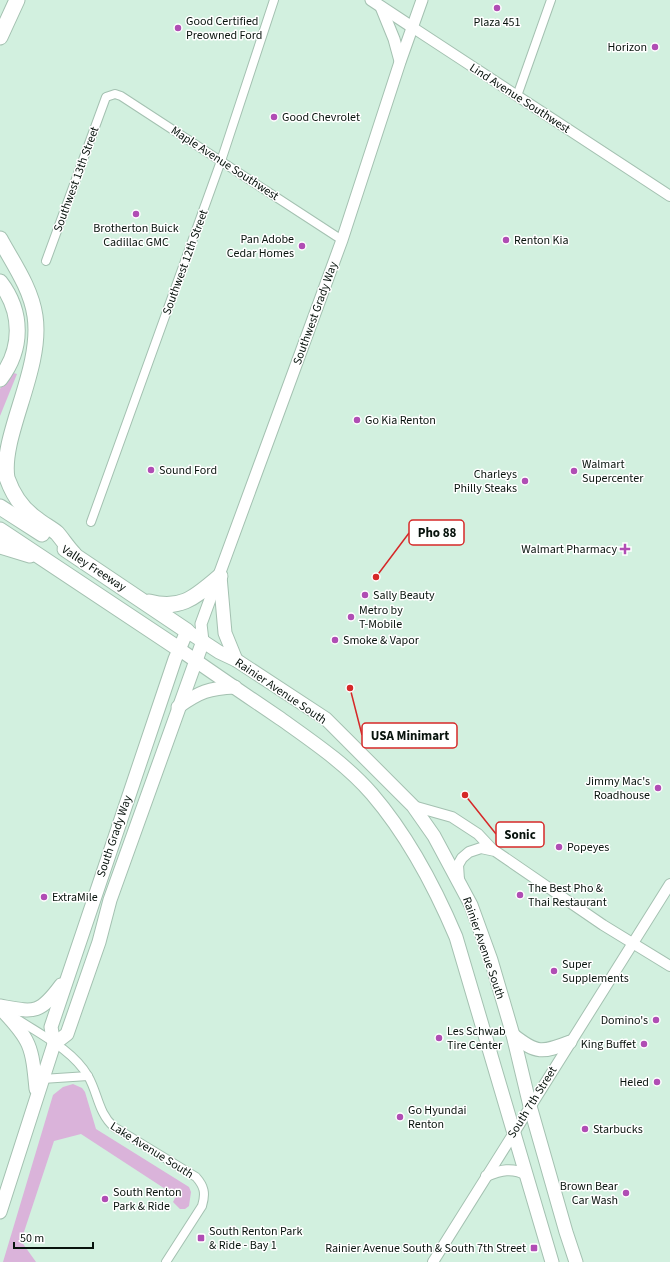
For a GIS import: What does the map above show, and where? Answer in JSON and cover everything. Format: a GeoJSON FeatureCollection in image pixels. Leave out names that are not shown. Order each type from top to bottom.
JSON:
{"type":"FeatureCollection","features":[{"type":"Feature","properties":{"kind":"highway"},"geometry":{"type":"LineString","coordinates":[[0,37],[17,0]]}},
{"type":"Feature","properties":{"kind":"highway"},"geometry":{"type":"LineString","coordinates":[[0,239],[32,301],[36,325],[36,340],[33,358],[5,441],[3,458],[6,477],[22,507],[56,532],[74,554]]}},
{"type":"Feature","properties":{"kind":"highway"},"geometry":{"type":"LineString","coordinates":[[0,282],[13,304],[17,317],[18,331],[13,357],[0,379]]}},
{"type":"Feature","properties":{"kind":"highway","name":"Valley Freeway"},"geometry":{"type":"LineString","coordinates":[[0,507],[74,554],[187,630]]}},
{"type":"Feature","properties":{"kind":"highway","name":"Valley Freeway"},"geometry":{"type":"LineString","coordinates":[[0,530],[178,649]]}},
{"type":"Feature","properties":{"kind":"highway"},"geometry":{"type":"LineString","coordinates":[[0,546],[42,558]]}},
{"type":"Feature","properties":{"kind":"highway"},"geometry":{"type":"LineString","coordinates":[[144,601],[166,605],[187,602],[220,576]]}},
{"type":"Feature","properties":{"kind":"main road","name":"Lind Avenue Southwest"},"geometry":{"type":"LineString","coordinates":[[370,0],[412,27]]}},
{"type":"Feature","properties":{"kind":"main road","name":"Southwest Grady Way"},"geometry":{"type":"LineString","coordinates":[[203,641],[201,624],[220,576],[342,240],[400,62],[422,0]]}},
{"type":"Feature","properties":{"kind":"main road"},"geometry":{"type":"LineString","coordinates":[[381,7],[394,39],[400,62]]}},
{"type":"Feature","properties":{"kind":"main road"},"geometry":{"type":"LineString","coordinates":[[220,576],[225,633],[236,660]]}},
{"type":"Feature","properties":{"kind":"main road"},"geometry":{"type":"LineString","coordinates":[[187,630],[201,624]]}},
{"type":"Feature","properties":{"kind":"main road","name":"South Grady Way"},"geometry":{"type":"LineString","coordinates":[[0,1212],[54,1044],[51,1027],[178,649],[187,630]]}},
{"type":"Feature","properties":{"kind":"main road","name":"Rainier Avenue South"},"geometry":{"type":"LineString","coordinates":[[187,630],[219,652],[236,660],[326,719],[413,806],[434,836],[471,905],[491,960],[513,1035],[530,1106],[576,1262]]}},
{"type":"Feature","properties":{"kind":"main road","name":"South Grady Way"},"geometry":{"type":"LineString","coordinates":[[54,1044],[67,1034],[98,942],[110,900],[203,641]]}},
{"type":"Feature","properties":{"kind":"main road","name":"Rainier Avenue South"},"geometry":{"type":"LineString","coordinates":[[178,649],[324,750],[351,772],[372,794],[411,847],[442,905],[456,937],[488,1050],[514,1131],[552,1262]]}},
{"type":"Feature","properties":{"kind":"main road"},"geometry":{"type":"LineString","coordinates":[[178,708],[203,691],[213,688],[235,688]]}},
{"type":"Feature","properties":{"kind":"main road"},"geometry":{"type":"LineString","coordinates":[[0,1007],[28,1011],[41,1008],[50,1000],[70,972]]}},
{"type":"Feature","properties":{"kind":"main road"},"geometry":{"type":"LineString","coordinates":[[0,1007],[21,1030],[28,1043],[32,1056],[37,1096]]}},
{"type":"Feature","properties":{"kind":"main road"},"geometry":{"type":"LineString","coordinates":[[513,1035],[527,1046],[537,1051],[549,1050],[570,1042]]}},
{"type":"Feature","properties":{"kind":"street","name":"Southwest 12th Street"},"geometry":{"type":"LineString","coordinates":[[91,522],[97,512],[221,161],[274,0]]}},
{"type":"Feature","properties":{"kind":"street"},"geometry":{"type":"LineString","coordinates":[[517,96],[551,0]]}},
{"type":"Feature","properties":{"kind":"street","name":"Lind Avenue Southwest"},"geometry":{"type":"LineString","coordinates":[[412,27],[670,196]]}},
{"type":"Feature","properties":{"kind":"street","name":"Maple Avenue Southwest"},"geometry":{"type":"LineString","coordinates":[[106,97],[115,94],[121,96],[342,240]]}},
{"type":"Feature","properties":{"kind":"street","name":"Southwest 13th Street"},"geometry":{"type":"LineString","coordinates":[[46,261],[106,97]]}},
{"type":"Feature","properties":{"kind":"street"},"geometry":{"type":"LineString","coordinates":[[413,806],[452,818],[478,834],[495,851],[603,925],[670,966]]}},
{"type":"Feature","properties":{"kind":"street"},"geometry":{"type":"LineString","coordinates":[[459,881],[458,866],[462,858],[469,852],[481,848],[495,851]]}},
{"type":"Feature","properties":{"kind":"street","name":"South 7th Street"},"geometry":{"type":"LineString","coordinates":[[433,1262],[670,884]]}},
{"type":"Feature","properties":{"kind":"street","name":"Lake Avenue South"},"geometry":{"type":"LineString","coordinates":[[0,1007],[71,1056],[88,1076],[102,1112],[110,1124],[196,1176],[202,1184],[205,1196],[202,1206],[166,1262]]}},
{"type":"Feature","properties":{"kind":"street"},"geometry":{"type":"LineString","coordinates":[[42,1079],[88,1076]]}},
{"type":"Feature","properties":{"kind":"street"},"geometry":{"type":"LineString","coordinates":[[486,1176],[501,1170],[512,1170],[527,1175]]}},
{"type":"Feature","properties":{"kind":"shaded area"},"geometry":{"type":"Polygon","coordinates":[[[10,372],[17,374],[0,416],[0,389],[10,372]]]}},
{"type":"Feature","properties":{"kind":"shaded area"},"geometry":{"type":"Polygon","coordinates":[[[73,1084],[82,1088],[85,1092],[96,1129],[189,1187],[191,1192],[189,1206],[185,1209],[180,1209],[173,1202],[176,1196],[81,1134],[54,1141],[21,1241],[36,1262],[3,1262],[53,1095],[63,1087],[73,1084]]]}},
{"type":"Feature","properties":{"kind":"place","name":"Plaza 451"},"geometry":{"type":"Point","coordinates":[497,8]}},
{"type":"Feature","properties":{"kind":"place","name":"Good Certified Preowned Ford"},"geometry":{"type":"Point","coordinates":[178,28]}},
{"type":"Feature","properties":{"kind":"place","name":"Horizon"},"geometry":{"type":"Point","coordinates":[655,47]}},
{"type":"Feature","properties":{"kind":"place","name":"Good Chevrolet"},"geometry":{"type":"Point","coordinates":[274,117]}},
{"type":"Feature","properties":{"kind":"place","name":"Brotherton Buick Cadillac GMC"},"geometry":{"type":"Point","coordinates":[136,214]}},
{"type":"Feature","properties":{"kind":"place","name":"Renton Kia"},"geometry":{"type":"Point","coordinates":[506,240]}},
{"type":"Feature","properties":{"kind":"place","name":"Pan Adobe Cedar Homes"},"geometry":{"type":"Point","coordinates":[302,246]}},
{"type":"Feature","properties":{"kind":"place","name":"Go Kia Renton"},"geometry":{"type":"Point","coordinates":[357,420]}},
{"type":"Feature","properties":{"kind":"place","name":"Sound Ford"},"geometry":{"type":"Point","coordinates":[151,470]}},
{"type":"Feature","properties":{"kind":"place","name":"Walmart Supercenter"},"geometry":{"type":"Point","coordinates":[574,471]}},
{"type":"Feature","properties":{"kind":"place","name":"Charleys Philly Steaks"},"geometry":{"type":"Point","coordinates":[525,481]}},
{"type":"Feature","properties":{"kind":"place","name":"Walmart Pharmacy"},"geometry":{"type":"Point","coordinates":[625,549]}},
{"type":"Feature","properties":{"kind":"place","name":"Pho 88"},"geometry":{"type":"Point","coordinates":[376,577]}},
{"type":"Feature","properties":{"kind":"place","name":"Sally Beauty"},"geometry":{"type":"Point","coordinates":[365,595]}},
{"type":"Feature","properties":{"kind":"place","name":"Metro by T-Mobile"},"geometry":{"type":"Point","coordinates":[351,617]}},
{"type":"Feature","properties":{"kind":"place","name":"Smoke & Vapor"},"geometry":{"type":"Point","coordinates":[335,640]}},
{"type":"Feature","properties":{"kind":"place","name":"USA Minimart"},"geometry":{"type":"Point","coordinates":[350,688]}},
{"type":"Feature","properties":{"kind":"place","name":"Jimmy Mac's Roadhouse"},"geometry":{"type":"Point","coordinates":[658,788]}},
{"type":"Feature","properties":{"kind":"place","name":"Sonic"},"geometry":{"type":"Point","coordinates":[465,795]}},
{"type":"Feature","properties":{"kind":"place","name":"Popeyes"},"geometry":{"type":"Point","coordinates":[559,847]}},
{"type":"Feature","properties":{"kind":"place","name":"The Best Pho & Thai Restaurant"},"geometry":{"type":"Point","coordinates":[520,895]}},
{"type":"Feature","properties":{"kind":"place","name":"ExtraMile"},"geometry":{"type":"Point","coordinates":[44,897]}},
{"type":"Feature","properties":{"kind":"place","name":"Super Supplements"},"geometry":{"type":"Point","coordinates":[554,971]}},
{"type":"Feature","properties":{"kind":"place","name":"Domino's"},"geometry":{"type":"Point","coordinates":[656,1020]}},
{"type":"Feature","properties":{"kind":"place","name":"Les Schwab Tire Center"},"geometry":{"type":"Point","coordinates":[439,1038]}},
{"type":"Feature","properties":{"kind":"place","name":"King Buffet"},"geometry":{"type":"Point","coordinates":[644,1044]}},
{"type":"Feature","properties":{"kind":"place","name":"Heled"},"geometry":{"type":"Point","coordinates":[657,1082]}},
{"type":"Feature","properties":{"kind":"place","name":"Go Hyundai Renton"},"geometry":{"type":"Point","coordinates":[400,1117]}},
{"type":"Feature","properties":{"kind":"place","name":"Starbucks"},"geometry":{"type":"Point","coordinates":[585,1129]}},
{"type":"Feature","properties":{"kind":"place","name":"Brown Bear Car Wash"},"geometry":{"type":"Point","coordinates":[626,1193]}},
{"type":"Feature","properties":{"kind":"place","name":"South Renton Park & Ride"},"geometry":{"type":"Point","coordinates":[105,1199]}},
{"type":"Feature","properties":{"kind":"place","name":"South Renton Park & Ride - Bay 1"},"geometry":{"type":"Point","coordinates":[201,1238]}},
{"type":"Feature","properties":{"kind":"place","name":"Rainier Avenue South & South 7th Street"},"geometry":{"type":"Point","coordinates":[534,1248]}}]}
